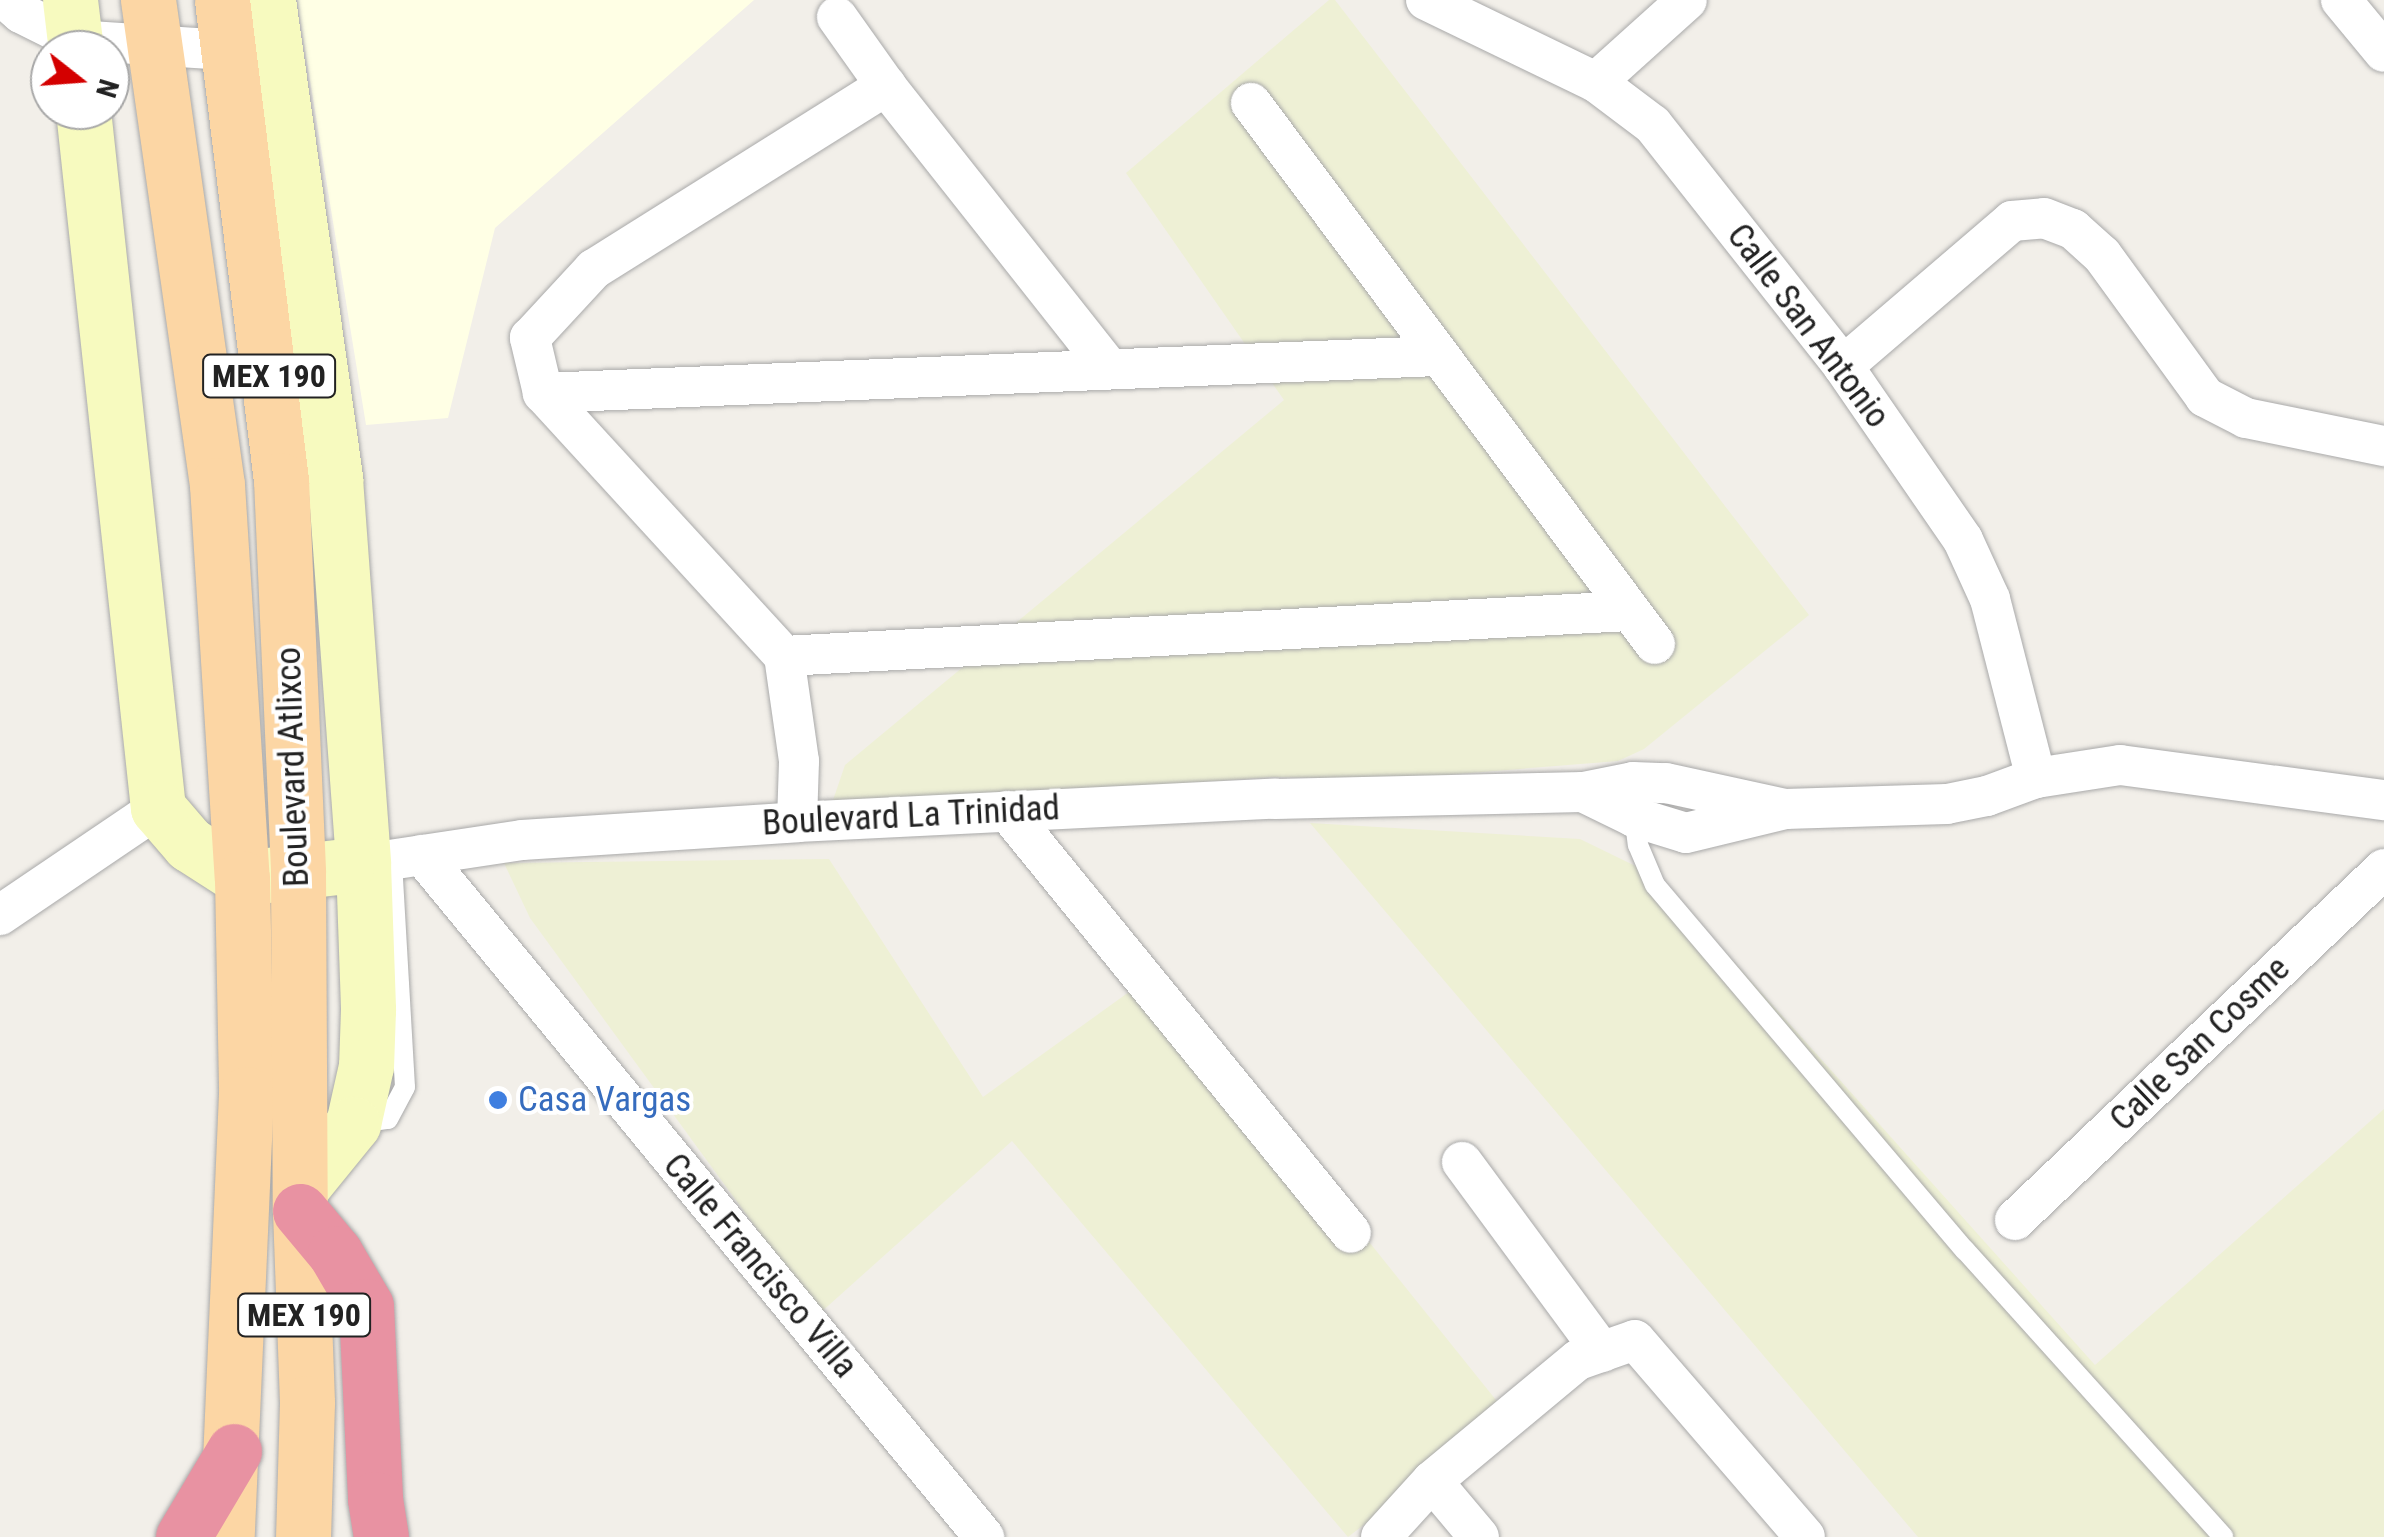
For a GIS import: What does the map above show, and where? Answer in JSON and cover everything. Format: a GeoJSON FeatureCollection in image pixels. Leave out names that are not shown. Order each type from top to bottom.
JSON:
{"type":"FeatureCollection","features":[{"type":"Feature","properties":{"kind":"highway"},"geometry":{"type":"LineString","coordinates":[[301,1200],[366,1306],[373,1468],[381,1537]]}},
{"type":"Feature","properties":{"kind":"highway"},"geometry":{"type":"LineString","coordinates":[[183,1537],[231,1491]]}},
{"type":"Feature","properties":{"kind":"highway"},"geometry":{"type":"LineString","coordinates":[[209,1537],[231,1491]]}},
{"type":"Feature","properties":{"kind":"main road","name":"MEX 190"},"geometry":{"type":"LineString","coordinates":[[151,24],[217,485],[242,878]]}},
{"type":"Feature","properties":{"kind":"main road","name":"Boulevard Atlixco"},"geometry":{"type":"LineString","coordinates":[[249,26],[282,480],[298,873],[301,1200],[308,1404],[303,1537]]}},
{"type":"Feature","properties":{"kind":"main road","name":"Boulevard Atlixco"},"geometry":{"type":"LineString","coordinates":[[231,1491],[246,1094],[242,878]]}},
{"type":"Feature","properties":{"kind":"street"},"geometry":{"type":"LineString","coordinates":[[6,0],[20,13],[74,30],[151,24],[249,26],[335,479],[393,860],[366,1066],[353,1124],[301,1200]]}},
{"type":"Feature","properties":{"kind":"street","name":"Calle San Antonio"},"geometry":{"type":"LineString","coordinates":[[1426,0],[1596,82],[1653,125],[1844,366],[1963,540],[1990,600],[2036,778]]}},
{"type":"Feature","properties":{"kind":"street"},"geometry":{"type":"LineString","coordinates":[[1596,82],[1687,0]]}},
{"type":"Feature","properties":{"kind":"street"},"geometry":{"type":"LineString","coordinates":[[2341,0],[2384,52]]}},
{"type":"Feature","properties":{"kind":"street"},"geometry":{"type":"LineString","coordinates":[[838,16],[886,86],[1109,368]]}},
{"type":"Feature","properties":{"kind":"street"},"geometry":{"type":"LineString","coordinates":[[797,822],[800,761],[784,656],[543,393],[530,338],[594,269],[886,86]]}},
{"type":"Feature","properties":{"kind":"street"},"geometry":{"type":"LineString","coordinates":[[1251,103],[1655,644]]}},
{"type":"Feature","properties":{"kind":"street"},"geometry":{"type":"LineString","coordinates":[[85,130],[158,808],[189,844],[242,878]]}},
{"type":"Feature","properties":{"kind":"street"},"geometry":{"type":"LineString","coordinates":[[1844,366],[2012,220],[2044,218],[2073,229],[2102,254],[2206,397],[2246,418],[2384,446]]}},
{"type":"Feature","properties":{"kind":"street"},"geometry":{"type":"LineString","coordinates":[[543,393],[1438,356]]}},
{"type":"Feature","properties":{"kind":"street"},"geometry":{"type":"LineString","coordinates":[[784,656],[1629,611]]}},
{"type":"Feature","properties":{"kind":"street","name":"Boulevard La Trinidad"},"geometry":{"type":"LineString","coordinates":[[242,878],[522,840],[797,822],[1382,794],[1583,792],[1633,800],[1666,783],[1784,808],[1948,804],[1987,796],[2036,778],[2120,765],[2384,800]]}},
{"type":"Feature","properties":{"kind":"street"},"geometry":{"type":"LineString","coordinates":[[0,915],[158,808]]}},
{"type":"Feature","properties":{"kind":"street"},"geometry":{"type":"LineString","coordinates":[[1007,811],[1351,1234]]}},
{"type":"Feature","properties":{"kind":"street","name":"Calle Francisco Villa"},"geometry":{"type":"LineString","coordinates":[[393,860],[984,1537]]}},
{"type":"Feature","properties":{"kind":"street","name":"Calle San Cosme"},"geometry":{"type":"LineString","coordinates":[[2015,1220],[2384,869]]}},
{"type":"Feature","properties":{"kind":"street"},"geometry":{"type":"LineString","coordinates":[[1462,1162],[1619,1346],[1805,1537]]}},
{"type":"Feature","properties":{"kind":"street"},"geometry":{"type":"LineString","coordinates":[[1381,1537],[1432,1481],[1578,1360],[1619,1346]]}},
{"type":"Feature","properties":{"kind":"street"},"geometry":{"type":"LineString","coordinates":[[1432,1481],[1478,1537]]}},
{"type":"Feature","properties":{"kind":"lane"},"geometry":{"type":"LineString","coordinates":[[1633,800],[1638,845],[1655,885],[1965,1250],[2223,1537]]}},
{"type":"Feature","properties":{"kind":"shaded area"},"geometry":{"type":"Polygon","coordinates":[[[297,0],[754,0],[495,228],[448,418],[366,425],[297,0]]]}},
{"type":"Feature","properties":{"kind":"shaded area"},"geometry":{"type":"Polygon","coordinates":[[[1329,0],[1335,0],[1809,615],[1644,749],[1618,761],[1396,779],[1272,777],[830,809],[845,765],[1284,400],[1126,173],[1329,0]]]}},
{"type":"Feature","properties":{"kind":"shaded area"},"geometry":{"type":"Polygon","coordinates":[[[1310,823],[1580,839],[1658,877],[2095,1365],[2384,1109],[2384,1537],[1918,1537],[1310,823]]]}},
{"type":"Feature","properties":{"kind":"shaded area"},"geometry":{"type":"Polygon","coordinates":[[[829,859],[983,1097],[1154,974],[1500,1405],[1430,1474],[1348,1537],[1012,1141],[819,1314],[530,918],[504,863],[829,859]]]}},
{"type":"Feature","properties":{"kind":"place","name":"Casa Vargas"},"geometry":{"type":"Point","coordinates":[498,1100]}}]}
